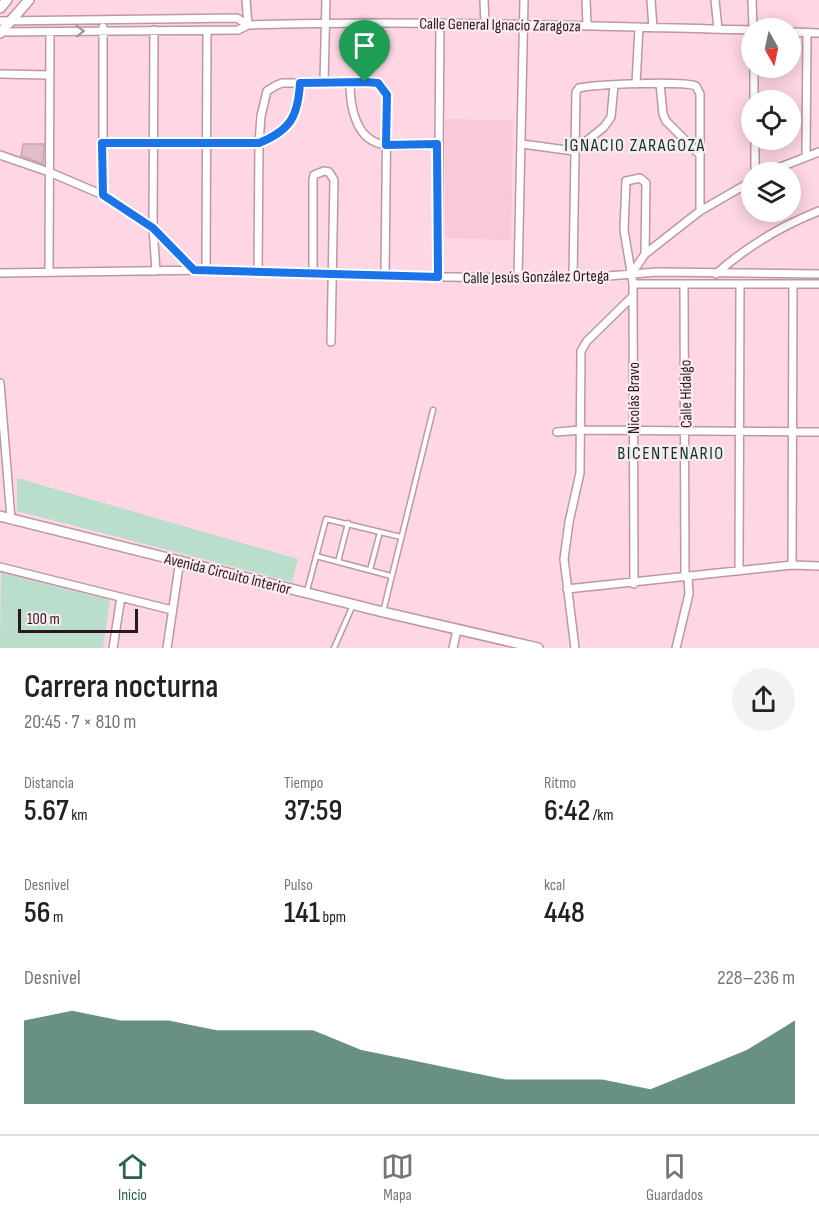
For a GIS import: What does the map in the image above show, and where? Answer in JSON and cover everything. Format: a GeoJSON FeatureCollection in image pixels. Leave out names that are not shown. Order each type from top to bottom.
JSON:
{"type":"FeatureCollection","features":[{"type":"Feature","properties":{"kind":"main road"},"geometry":{"type":"LineString","coordinates":[[0,8],[7,0]]}},
{"type":"Feature","properties":{"kind":"main road"},"geometry":{"type":"LineString","coordinates":[[0,33],[29,0]]}},
{"type":"Feature","properties":{"kind":"main road","name":"Avenida Circuito Interior"},"geometry":{"type":"LineString","coordinates":[[0,516],[383,612],[538,648]]}},
{"type":"Feature","properties":{"kind":"street"},"geometry":{"type":"LineString","coordinates":[[246,0],[248,25]]}},
{"type":"Feature","properties":{"kind":"street"},"geometry":{"type":"LineString","coordinates":[[324,83],[326,0]]}},
{"type":"Feature","properties":{"kind":"street"},"geometry":{"type":"LineString","coordinates":[[484,0],[485,24]]}},
{"type":"Feature","properties":{"kind":"street"},"geometry":{"type":"LineString","coordinates":[[518,278],[524,0]]}},
{"type":"Feature","properties":{"kind":"street"},"geometry":{"type":"LineString","coordinates":[[586,0],[587,25]]}},
{"type":"Feature","properties":{"kind":"street"},"geometry":{"type":"LineString","coordinates":[[651,0],[653,28]]}},
{"type":"Feature","properties":{"kind":"street"},"geometry":{"type":"LineString","coordinates":[[716,0],[718,29]]}},
{"type":"Feature","properties":{"kind":"street"},"geometry":{"type":"LineString","coordinates":[[752,0],[752,18]]}},
{"type":"Feature","properties":{"kind":"street","name":"Calle General Ignacio Zaragoza"},"geometry":{"type":"LineString","coordinates":[[0,21],[237,18],[248,25]]}},
{"type":"Feature","properties":{"kind":"street"},"geometry":{"type":"LineString","coordinates":[[143,19],[143,30]]}},
{"type":"Feature","properties":{"kind":"street"},"geometry":{"type":"LineString","coordinates":[[184,19],[184,30]]}},
{"type":"Feature","properties":{"kind":"street"},"geometry":{"type":"LineString","coordinates":[[103,20],[103,195]]}},
{"type":"Feature","properties":{"kind":"street","name":"Calle General Ignacio Zaragoza"},"geometry":{"type":"LineString","coordinates":[[0,33],[238,30],[248,25],[326,22],[741,29]]}},
{"type":"Feature","properties":{"kind":"street"},"geometry":{"type":"LineString","coordinates":[[438,277],[437,144],[440,23]]}},
{"type":"Feature","properties":{"kind":"street"},"geometry":{"type":"LineString","coordinates":[[636,84],[639,27]]}},
{"type":"Feature","properties":{"kind":"street"},"geometry":{"type":"LineString","coordinates":[[154,30],[153,228],[156,271]]}},
{"type":"Feature","properties":{"kind":"street"},"geometry":{"type":"LineString","coordinates":[[206,270],[207,30]]}},
{"type":"Feature","properties":{"kind":"street"},"geometry":{"type":"LineString","coordinates":[[49,272],[50,32]]}},
{"type":"Feature","properties":{"kind":"street"},"geometry":{"type":"LineString","coordinates":[[801,33],[819,33]]}},
{"type":"Feature","properties":{"kind":"street"},"geometry":{"type":"LineString","coordinates":[[806,156],[807,33]]}},
{"type":"Feature","properties":{"kind":"street"},"geometry":{"type":"LineString","coordinates":[[0,74],[49,75]]}},
{"type":"Feature","properties":{"kind":"street"},"geometry":{"type":"LineString","coordinates":[[258,272],[259,143],[267,91],[278,84],[375,82],[381,85],[387,95],[385,276]]}},
{"type":"Feature","properties":{"kind":"street"},"geometry":{"type":"LineString","coordinates":[[102,143],[259,143],[274,136],[292,120],[297,111],[300,83]]}},
{"type":"Feature","properties":{"kind":"street"},"geometry":{"type":"LineString","coordinates":[[350,83],[351,105],[360,128],[369,139],[386,145],[437,144]]}},
{"type":"Feature","properties":{"kind":"street"},"geometry":{"type":"LineString","coordinates":[[573,277],[574,151],[576,92],[579,88],[636,84],[691,84],[699,90],[700,211]]}},
{"type":"Feature","properties":{"kind":"street"},"geometry":{"type":"LineString","coordinates":[[660,84],[663,114],[666,121],[700,154]]}},
{"type":"Feature","properties":{"kind":"street"},"geometry":{"type":"LineString","coordinates":[[522,144],[574,151],[604,127],[611,117],[614,85]]}},
{"type":"Feature","properties":{"kind":"street"},"geometry":{"type":"LineString","coordinates":[[792,162],[819,152]]}},
{"type":"Feature","properties":{"kind":"street"},"geometry":{"type":"LineString","coordinates":[[0,155],[103,195],[153,228],[194,270]]}},
{"type":"Feature","properties":{"kind":"street"},"geometry":{"type":"LineString","coordinates":[[313,273],[313,180],[314,175],[324,171],[329,172],[334,180],[331,342]]}},
{"type":"Feature","properties":{"kind":"street","name":"Nicolás Bravo"},"geometry":{"type":"LineString","coordinates":[[634,584],[633,284],[624,237],[626,183],[628,180],[640,178],[646,183],[645,254]]}},
{"type":"Feature","properties":{"kind":"street"},"geometry":{"type":"LineString","coordinates":[[632,273],[645,254],[700,211],[741,187]]}},
{"type":"Feature","properties":{"kind":"street"},"geometry":{"type":"LineString","coordinates":[[716,274],[736,255],[783,227],[819,211]]}},
{"type":"Feature","properties":{"kind":"street","name":"Calle Jesús González Ortega"},"geometry":{"type":"LineString","coordinates":[[0,273],[206,270],[518,278],[596,277],[632,273],[819,274]]}},
{"type":"Feature","properties":{"kind":"street","name":"Calle Jesús González Ortega"},"geometry":{"type":"LineString","coordinates":[[633,284],[819,284]]}},
{"type":"Feature","properties":{"kind":"street","name":"Calle Hidalgo"},"geometry":{"type":"LineString","coordinates":[[676,648],[689,594],[684,284]]}},
{"type":"Feature","properties":{"kind":"street"},"geometry":{"type":"LineString","coordinates":[[739,571],[740,284]]}},
{"type":"Feature","properties":{"kind":"street"},"geometry":{"type":"LineString","coordinates":[[792,565],[793,284]]}},
{"type":"Feature","properties":{"kind":"street"},"geometry":{"type":"LineString","coordinates":[[575,648],[564,559],[569,522],[579,485],[580,358],[583,346],[632,297]]}},
{"type":"Feature","properties":{"kind":"street"},"geometry":{"type":"LineString","coordinates":[[0,384],[3,471],[11,519]]}},
{"type":"Feature","properties":{"kind":"street"},"geometry":{"type":"LineString","coordinates":[[557,432],[581,430],[819,432]]}},
{"type":"Feature","properties":{"kind":"street"},"geometry":{"type":"LineString","coordinates":[[167,648],[180,560]]}},
{"type":"Feature","properties":{"kind":"street"},"geometry":{"type":"LineString","coordinates":[[567,589],[634,584],[792,565],[819,566]]}},
{"type":"Feature","properties":{"kind":"street"},"geometry":{"type":"LineString","coordinates":[[0,567],[172,610]]}},
{"type":"Feature","properties":{"kind":"street"},"geometry":{"type":"LineString","coordinates":[[113,648],[121,597]]}},
{"type":"Feature","properties":{"kind":"street"},"geometry":{"type":"LineString","coordinates":[[453,648],[457,630]]}},
{"type":"Feature","properties":{"kind":"lane"},"geometry":{"type":"LineString","coordinates":[[383,612],[433,410]]}},
{"type":"Feature","properties":{"kind":"lane"},"geometry":{"type":"LineString","coordinates":[[306,592],[326,519],[401,537]]}},
{"type":"Feature","properties":{"kind":"lane"},"geometry":{"type":"LineString","coordinates":[[338,562],[348,523]]}},
{"type":"Feature","properties":{"kind":"lane"},"geometry":{"type":"LineString","coordinates":[[370,570],[380,532]]}},
{"type":"Feature","properties":{"kind":"lane"},"geometry":{"type":"LineString","coordinates":[[316,556],[392,576]]}},
{"type":"Feature","properties":{"kind":"lane"},"geometry":{"type":"LineString","coordinates":[[334,648],[353,604]]}},
{"type":"Feature","properties":{"kind":"shaded area"},"geometry":{"type":"Polygon","coordinates":[[[445,119],[513,120],[511,240],[445,238],[445,119]]]}},
{"type":"Feature","properties":{"kind":"green space"},"geometry":{"type":"Polygon","coordinates":[[[17,478],[298,559],[292,582],[17,511],[17,478]]]}},
{"type":"Feature","properties":{"kind":"green space"},"geometry":{"type":"Polygon","coordinates":[[[1,573],[110,600],[103,648],[0,648],[1,573]]]}},
{"type":"Feature","properties":{"kind":"building"},"geometry":{"type":"Polygon","coordinates":[[[23,144],[44,144],[43,164],[21,156],[23,144]]]}},
{"type":"Feature","properties":{"kind":"district","name":"IGNACIO ZARAGOZA"},"geometry":{"type":"Point","coordinates":[635,145]}},
{"type":"Feature","properties":{"kind":"district","name":"BICENTENARIO"},"geometry":{"type":"Point","coordinates":[671,453]}},
{"type":"Feature","properties":{"kind":"route"},"geometry":{"type":"LineString","coordinates":[[365,82],[378,83],[387,95],[386,145],[437,144],[438,277],[194,270],[153,228],[103,195],[102,143],[259,143],[274,136],[292,120],[297,111],[300,83],[365,82]]}}]}
